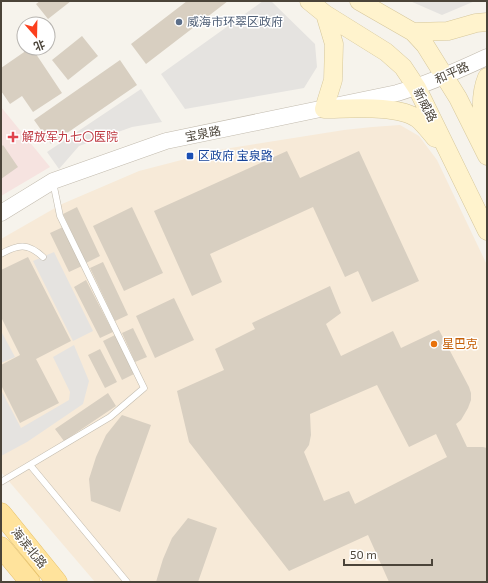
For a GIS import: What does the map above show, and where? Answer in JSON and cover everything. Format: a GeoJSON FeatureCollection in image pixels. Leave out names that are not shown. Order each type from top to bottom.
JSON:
{"type":"FeatureCollection","features":[{"type":"Feature","properties":{"kind":"main road","name":"新威路"},"geometry":{"type":"LineString","coordinates":[[309,1],[325,14],[386,52],[403,67],[417,88],[487,231]]}},
{"type":"Feature","properties":{"kind":"main road"},"geometry":{"type":"LineString","coordinates":[[359,1],[413,32],[425,45],[458,98],[487,156]]}},
{"type":"Feature","properties":{"kind":"main road"},"geometry":{"type":"LineString","coordinates":[[325,14],[334,44],[332,80],[324,109],[379,109],[408,114],[418,119],[449,153]]}},
{"type":"Feature","properties":{"kind":"main road"},"geometry":{"type":"LineString","coordinates":[[413,32],[448,31],[476,23],[487,22]]}},
{"type":"Feature","properties":{"kind":"main road"},"geometry":{"type":"LineString","coordinates":[[413,32],[449,39],[487,34]]}},
{"type":"Feature","properties":{"kind":"main road"},"geometry":{"type":"LineString","coordinates":[[487,77],[482,91],[482,115],[487,148]]}},
{"type":"Feature","properties":{"kind":"main road","name":"海滨北路"},"geometry":{"type":"LineString","coordinates":[[1,514],[57,582]]}},
{"type":"Feature","properties":{"kind":"main road","name":"海滨北路"},"geometry":{"type":"LineString","coordinates":[[1,546],[30,582]]}},
{"type":"Feature","properties":{"kind":"street","name":"和平路"},"geometry":{"type":"LineString","coordinates":[[417,88],[446,77],[487,57]]}},
{"type":"Feature","properties":{"kind":"street","name":"宝泉路"},"geometry":{"type":"LineString","coordinates":[[1,214],[53,181],[166,141],[324,109],[417,88]]}},
{"type":"Feature","properties":{"kind":"lane"},"geometry":{"type":"LineString","coordinates":[[1,482],[110,417],[144,388],[60,216],[53,181]]}},
{"type":"Feature","properties":{"kind":"lane"},"geometry":{"type":"LineString","coordinates":[[1,254],[11,248],[24,246],[35,250],[43,257]]}},
{"type":"Feature","properties":{"kind":"lane"},"geometry":{"type":"LineString","coordinates":[[30,465],[127,582]]}},
{"type":"Feature","properties":{"kind":"shaded area"},"geometry":{"type":"Polygon","coordinates":[[[263,1],[271,1],[315,44],[317,67],[304,88],[185,109],[161,74],[263,1]]]}},
{"type":"Feature","properties":{"kind":"shaded area"},"geometry":{"type":"Polygon","coordinates":[[[410,1],[475,1],[442,15],[410,1]]]}},
{"type":"Feature","properties":{"kind":"shaded area"},"geometry":{"type":"Polygon","coordinates":[[[141,89],[162,122],[132,127],[79,146],[59,169],[47,152],[141,89]]]}},
{"type":"Feature","properties":{"kind":"shaded area","name":"解放军九七〇医院"},"geometry":{"type":"Polygon","coordinates":[[[1,107],[50,167],[1,196],[1,107]]]}},
{"type":"Feature","properties":{"kind":"shaded area"},"geometry":{"type":"Polygon","coordinates":[[[400,125],[419,136],[437,160],[487,265],[487,582],[95,582],[1,472],[1,239],[62,204],[139,171],[224,149],[344,130],[400,125]]]}},
{"type":"Feature","properties":{"kind":"shaded area"},"geometry":{"type":"Polygon","coordinates":[[[54,252],[93,331],[73,341],[33,261],[54,252]]]}},
{"type":"Feature","properties":{"kind":"shaded area"},"geometry":{"type":"Polygon","coordinates":[[[1,331],[15,357],[1,363],[1,331]]]}},
{"type":"Feature","properties":{"kind":"shaded area"},"geometry":{"type":"Polygon","coordinates":[[[74,345],[89,381],[83,404],[27,442],[1,456],[1,390],[21,428],[69,400],[70,392],[53,357],[74,345]]]}},
{"type":"Feature","properties":{"kind":"building"},"geometry":{"type":"Polygon","coordinates":[[[40,1],[71,1],[52,16],[46,16],[36,4],[40,1]]]}},
{"type":"Feature","properties":{"kind":"building","name":"威海市环翠区政府"},"geometry":{"type":"Polygon","coordinates":[[[187,1],[228,1],[146,64],[131,44],[187,1]]]}},
{"type":"Feature","properties":{"kind":"building"},"geometry":{"type":"Polygon","coordinates":[[[82,36],[98,56],[68,80],[52,60],[82,36]]]}},
{"type":"Feature","properties":{"kind":"building"},"geometry":{"type":"Polygon","coordinates":[[[18,56],[37,56],[62,93],[33,112],[22,96],[10,104],[1,91],[1,68],[18,56]]]}},
{"type":"Feature","properties":{"kind":"building"},"geometry":{"type":"Polygon","coordinates":[[[120,60],[137,85],[51,144],[34,120],[120,60]]]}},
{"type":"Feature","properties":{"kind":"building"},"geometry":{"type":"Polygon","coordinates":[[[3,145],[18,167],[1,179],[1,147],[3,145]]]}},
{"type":"Feature","properties":{"kind":"building"},"geometry":{"type":"Polygon","coordinates":[[[287,151],[300,178],[359,151],[419,281],[372,302],[358,271],[345,277],[313,207],[210,254],[222,282],[192,296],[154,211],[287,151]]]}},
{"type":"Feature","properties":{"kind":"building"},"geometry":{"type":"Polygon","coordinates":[[[77,207],[100,256],[86,263],[63,214],[77,207]]]}},
{"type":"Feature","properties":{"kind":"building"},"geometry":{"type":"Polygon","coordinates":[[[132,207],[163,273],[124,291],[93,226],[132,207]]]}},
{"type":"Feature","properties":{"kind":"building"},"geometry":{"type":"Polygon","coordinates":[[[63,227],[82,266],[69,272],[50,233],[63,227]]]}},
{"type":"Feature","properties":{"kind":"building"},"geometry":{"type":"Polygon","coordinates":[[[28,257],[71,341],[36,359],[59,403],[20,423],[1,385],[1,365],[20,355],[1,317],[1,270],[28,257]]]}},
{"type":"Feature","properties":{"kind":"building"},"geometry":{"type":"Polygon","coordinates":[[[103,262],[128,315],[115,321],[90,268],[103,262]]]}},
{"type":"Feature","properties":{"kind":"building"},"geometry":{"type":"Polygon","coordinates":[[[86,280],[113,332],[100,338],[74,287],[86,280]]]}},
{"type":"Feature","properties":{"kind":"building"},"geometry":{"type":"Polygon","coordinates":[[[330,286],[341,313],[326,324],[341,356],[393,331],[401,348],[439,330],[471,393],[471,400],[468,408],[461,420],[456,424],[467,447],[487,448],[487,582],[389,582],[368,535],[289,571],[189,442],[177,391],[224,370],[215,349],[255,329],[252,323],[330,286]],[[377,385],[310,414],[311,435],[309,445],[304,452],[324,501],[349,491],[355,504],[447,457],[436,434],[409,447],[377,385]]]}},
{"type":"Feature","properties":{"kind":"building"},"geometry":{"type":"Polygon","coordinates":[[[174,298],[194,340],[155,358],[136,316],[174,298]]]}},
{"type":"Feature","properties":{"kind":"building"},"geometry":{"type":"Polygon","coordinates":[[[133,328],[147,357],[135,362],[122,333],[133,328]]]}},
{"type":"Feature","properties":{"kind":"building"},"geometry":{"type":"Polygon","coordinates":[[[115,335],[134,374],[122,380],[103,341],[115,335]]]}},
{"type":"Feature","properties":{"kind":"building"},"geometry":{"type":"Polygon","coordinates":[[[100,349],[117,382],[105,388],[88,355],[100,349]]]}},
{"type":"Feature","properties":{"kind":"building"},"geometry":{"type":"Polygon","coordinates":[[[108,393],[116,406],[64,441],[55,429],[108,393]]]}},
{"type":"Feature","properties":{"kind":"building"},"geometry":{"type":"Polygon","coordinates":[[[122,415],[151,425],[120,512],[91,501],[89,479],[96,457],[106,435],[122,415]]]}},
{"type":"Feature","properties":{"kind":"building"},"geometry":{"type":"Polygon","coordinates":[[[188,518],[217,528],[198,582],[156,582],[163,559],[172,538],[188,518]]]}},
{"type":"Feature","properties":{"kind":"place","name":"威海市环翠区政府"},"geometry":{"type":"Point","coordinates":[179,22]}},
{"type":"Feature","properties":{"kind":"place","name":"解放军九七〇医院"},"geometry":{"type":"Point","coordinates":[13,137]}},
{"type":"Feature","properties":{"kind":"place","name":"区政府 宝泉路"},"geometry":{"type":"Point","coordinates":[190,156]}},
{"type":"Feature","properties":{"kind":"place","name":"星巴克"},"geometry":{"type":"Point","coordinates":[434,344]}}]}
